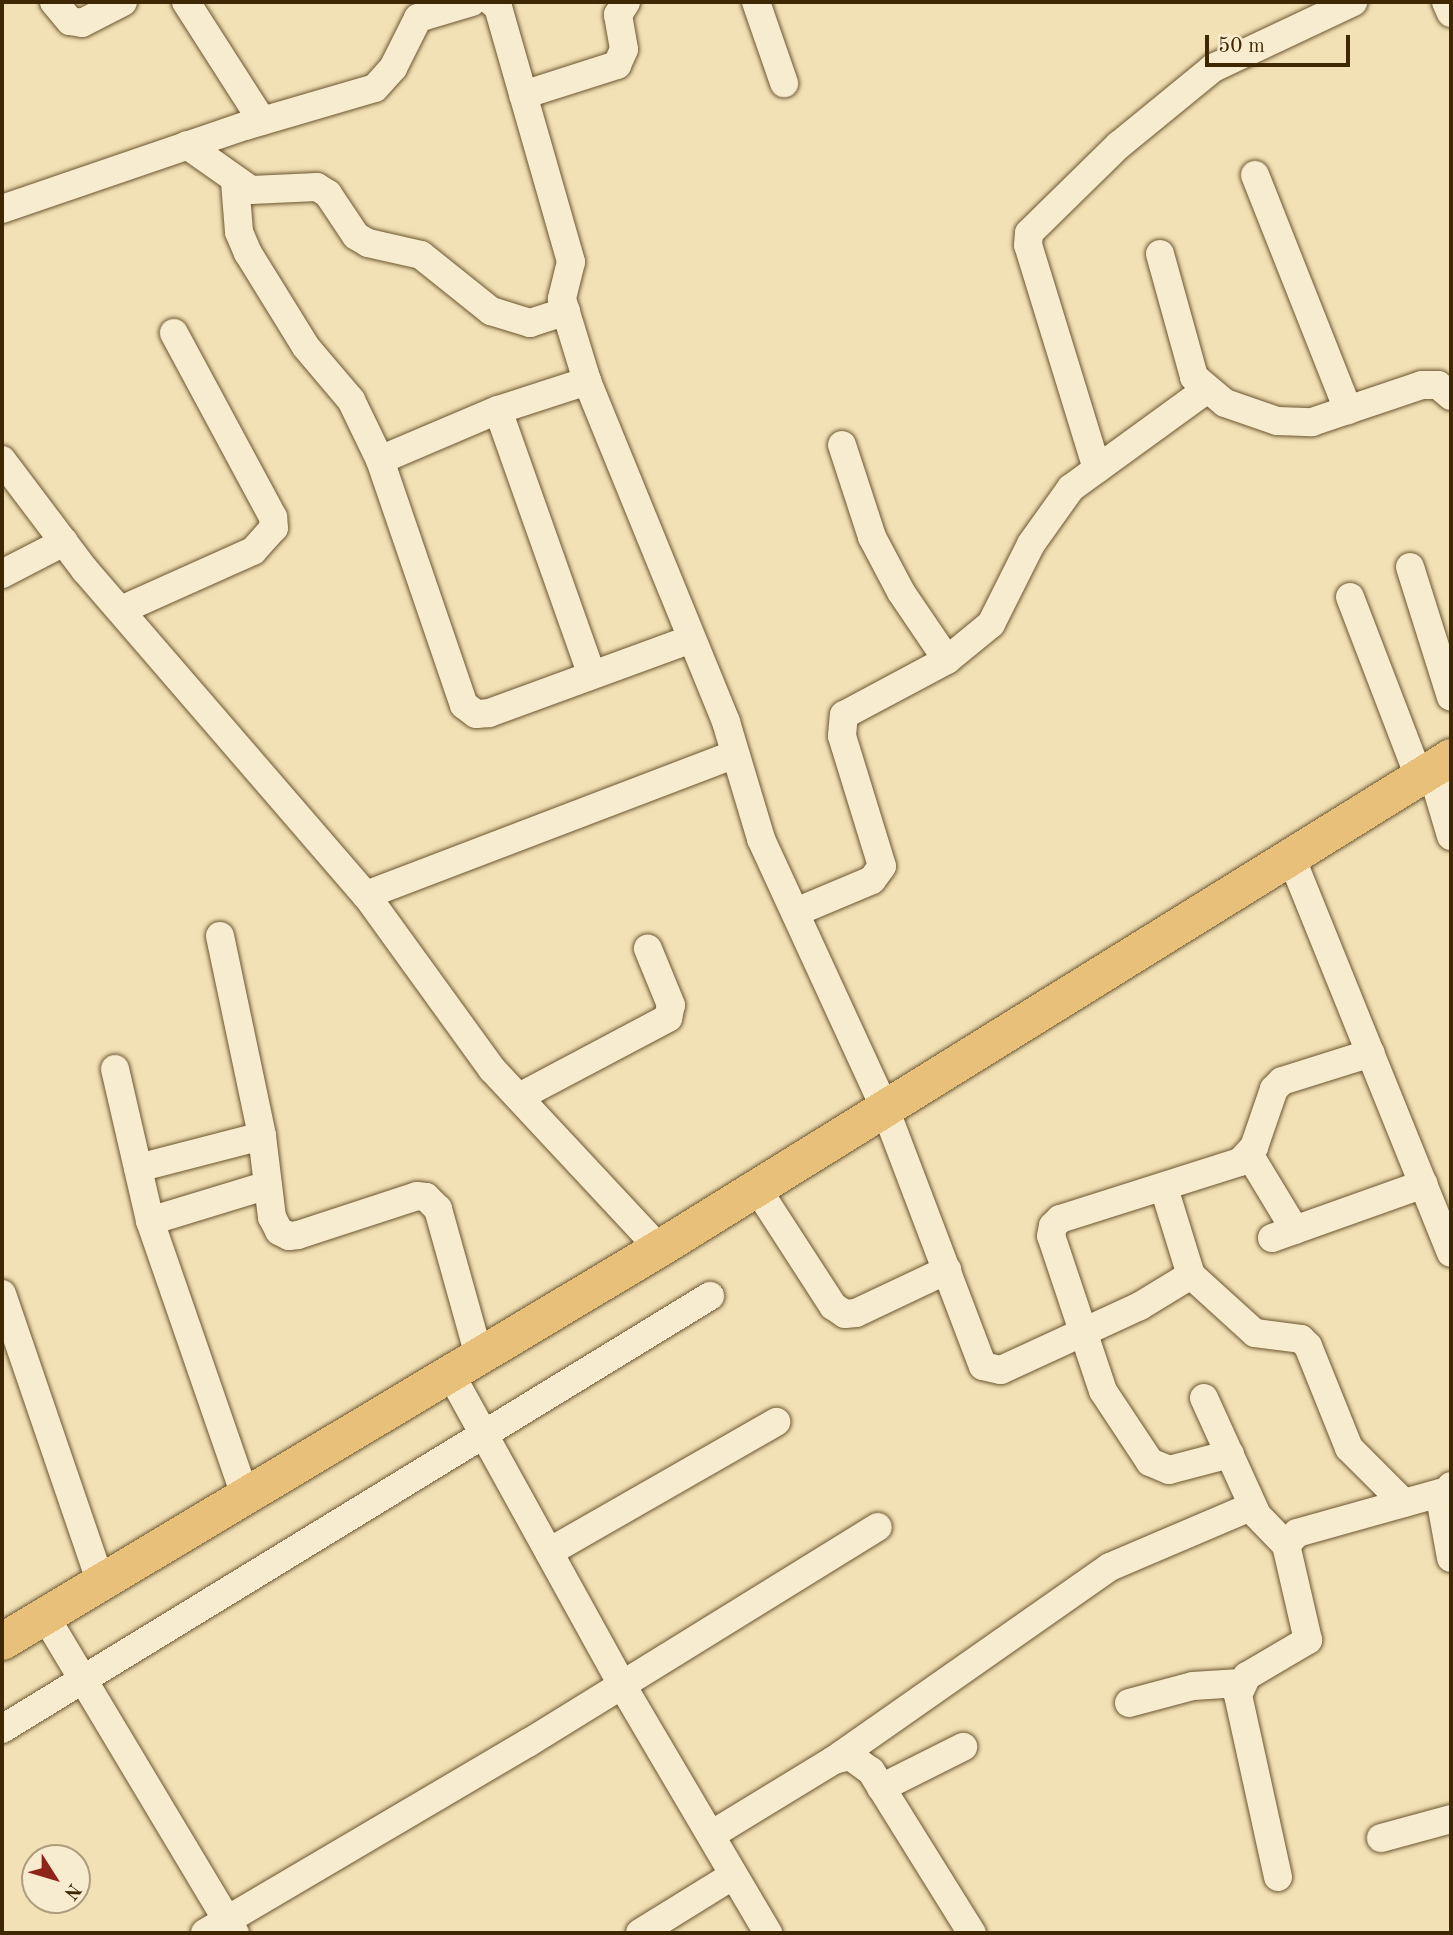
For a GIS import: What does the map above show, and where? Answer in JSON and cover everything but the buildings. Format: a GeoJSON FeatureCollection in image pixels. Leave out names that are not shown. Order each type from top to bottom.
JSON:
{"type":"FeatureCollection","features":[{"type":"Feature","properties":{"kind":"main road"},"geometry":{"type":"LineString","coordinates":[[2,1641],[659,1248],[1434,767]]}},
{"type":"Feature","properties":{"kind":"street"},"geometry":{"type":"LineString","coordinates":[[54,2],[70,21],[82,23],[123,2]]}},
{"type":"Feature","properties":{"kind":"street"},"geometry":{"type":"LineString","coordinates":[[186,2],[261,121]]}},
{"type":"Feature","properties":{"kind":"street"},"geometry":{"type":"LineString","coordinates":[[2,209],[187,145],[375,88],[393,68],[418,18],[472,2]]}},
{"type":"Feature","properties":{"kind":"street"},"geometry":{"type":"LineString","coordinates":[[492,2],[523,95],[571,262],[563,288],[566,311],[587,381],[726,722],[761,839],[884,1106],[984,1366],[989,1370],[1001,1370],[1081,1333],[1191,1275]]}},
{"type":"Feature","properties":{"kind":"street"},"geometry":{"type":"LineString","coordinates":[[523,95],[617,65],[624,50],[618,15],[626,2]]}},
{"type":"Feature","properties":{"kind":"street"},"geometry":{"type":"LineString","coordinates":[[755,2],[785,83]]}},
{"type":"Feature","properties":{"kind":"street"},"geometry":{"type":"LineString","coordinates":[[1097,469],[1028,245],[1029,233],[1119,145],[1213,68],[1353,2]]}},
{"type":"Feature","properties":{"kind":"street"},"geometry":{"type":"LineString","coordinates":[[1446,2],[1451,13]]}},
{"type":"Feature","properties":{"kind":"street"},"geometry":{"type":"LineString","coordinates":[[187,145],[251,190],[317,187],[328,194],[356,236],[368,243],[421,255],[438,265],[474,300],[517,322],[530,323],[566,311]]}},
{"type":"Feature","properties":{"kind":"street"},"geometry":{"type":"LineString","coordinates":[[1255,175],[1348,410]]}},
{"type":"Feature","properties":{"kind":"street"},"geometry":{"type":"LineString","coordinates":[[236,182],[239,232],[248,253],[306,347],[351,400],[380,460],[464,705],[476,714],[489,713],[691,639]]}},
{"type":"Feature","properties":{"kind":"street"},"geometry":{"type":"LineString","coordinates":[[1160,254],[1194,377],[1206,390],[1225,403],[1277,421],[1312,422],[1423,385],[1438,385],[1451,396]]}},
{"type":"Feature","properties":{"kind":"street"},"geometry":{"type":"LineString","coordinates":[[121,610],[253,551],[274,528],[273,517],[174,333]]}},
{"type":"Feature","properties":{"kind":"street"},"geometry":{"type":"LineString","coordinates":[[380,460],[498,410],[587,381]]}},
{"type":"Feature","properties":{"kind":"street"},"geometry":{"type":"LineString","coordinates":[[796,912],[872,880],[882,866],[842,736],[844,715],[947,660],[991,624],[1051,511],[1071,488],[1206,390]]}},
{"type":"Feature","properties":{"kind":"street"},"geometry":{"type":"LineString","coordinates":[[498,410],[592,676]]}},
{"type":"Feature","properties":{"kind":"street"},"geometry":{"type":"LineString","coordinates":[[842,445],[872,537],[901,592],[947,660]]}},
{"type":"Feature","properties":{"kind":"street"},"geometry":{"type":"LineString","coordinates":[[2,460],[64,542],[366,895],[492,1069],[659,1248]]}},
{"type":"Feature","properties":{"kind":"street"},"geometry":{"type":"LineString","coordinates":[[2,574],[64,542]]}},
{"type":"Feature","properties":{"kind":"street"},"geometry":{"type":"LineString","coordinates":[[1410,567],[1451,697]]}},
{"type":"Feature","properties":{"kind":"street"},"geometry":{"type":"LineString","coordinates":[[1350,597],[1434,767],[1451,836]]}},
{"type":"Feature","properties":{"kind":"street"},"geometry":{"type":"LineString","coordinates":[[366,895],[735,754]]}},
{"type":"Feature","properties":{"kind":"street"},"geometry":{"type":"LineString","coordinates":[[1291,857],[1451,1253]]}},
{"type":"Feature","properties":{"kind":"street"},"geometry":{"type":"LineString","coordinates":[[220,936],[262,1136],[272,1217],[289,1236],[417,1196],[432,1202],[464,1365],[484,1435],[622,1685],[768,1933]]}},
{"type":"Feature","properties":{"kind":"street"},"geometry":{"type":"LineString","coordinates":[[519,1097],[668,1018],[671,1005],[648,949]]}},
{"type":"Feature","properties":{"kind":"street"},"geometry":{"type":"LineString","coordinates":[[1230,1454],[1170,1471],[1150,1462],[1103,1391],[1081,1333],[1051,1236],[1053,1226],[1060,1219],[1240,1162],[1249,1154],[1274,1090],[1282,1081],[1371,1053]]}},
{"type":"Feature","properties":{"kind":"street"},"geometry":{"type":"LineString","coordinates":[[116,1069],[150,1221],[245,1496]]}},
{"type":"Feature","properties":{"kind":"street"},"geometry":{"type":"LineString","coordinates":[[138,1168],[262,1136]]}},
{"type":"Feature","properties":{"kind":"street"},"geometry":{"type":"LineString","coordinates":[[1249,1154],[1284,1234],[1424,1184]]}},
{"type":"Feature","properties":{"kind":"street"},"geometry":{"type":"LineString","coordinates":[[150,1221],[268,1185]]}},
{"type":"Feature","properties":{"kind":"street"},"geometry":{"type":"LineString","coordinates":[[755,1187],[833,1306],[845,1314],[856,1313],[947,1270]]}},
{"type":"Feature","properties":{"kind":"street"},"geometry":{"type":"LineString","coordinates":[[1164,1188],[1191,1275],[1255,1333],[1301,1339],[1308,1346],[1349,1448],[1404,1503]]}},
{"type":"Feature","properties":{"kind":"street"},"geometry":{"type":"LineString","coordinates":[[2,1294],[101,1583]]}},
{"type":"Feature","properties":{"kind":"street"},"geometry":{"type":"LineString","coordinates":[[2,1730],[710,1296]]}},
{"type":"Feature","properties":{"kind":"street"},"geometry":{"type":"LineString","coordinates":[[1129,1703],[1192,1686],[1240,1683],[1308,1640],[1286,1545],[1266,1526],[1253,1506],[1204,1398]]}},
{"type":"Feature","properties":{"kind":"street"},"geometry":{"type":"LineString","coordinates":[[549,1552],[776,1422]]}},
{"type":"Feature","properties":{"kind":"street"},"geometry":{"type":"LineString","coordinates":[[1286,1545],[1297,1533],[1448,1489],[1442,1521],[1451,1558]]}},
{"type":"Feature","properties":{"kind":"street"},"geometry":{"type":"LineString","coordinates":[[711,1835],[834,1760],[1110,1567],[1253,1506]]}},
{"type":"Feature","properties":{"kind":"street"},"geometry":{"type":"LineString","coordinates":[[45,1616],[84,1680],[222,1928],[878,1527]]}},
{"type":"Feature","properties":{"kind":"street"},"geometry":{"type":"LineString","coordinates":[[1240,1683],[1238,1695],[1278,1877]]}},
{"type":"Feature","properties":{"kind":"street"},"geometry":{"type":"LineString","coordinates":[[881,1788],[963,1747]]}},
{"type":"Feature","properties":{"kind":"street"},"geometry":{"type":"LineString","coordinates":[[834,1760],[850,1756],[862,1763],[881,1788],[972,1933]]}},
{"type":"Feature","properties":{"kind":"street"},"geometry":{"type":"LineString","coordinates":[[1381,1838],[1451,1819]]}},
{"type":"Feature","properties":{"kind":"street"},"geometry":{"type":"LineString","coordinates":[[640,1933],[734,1875]]}}]}
